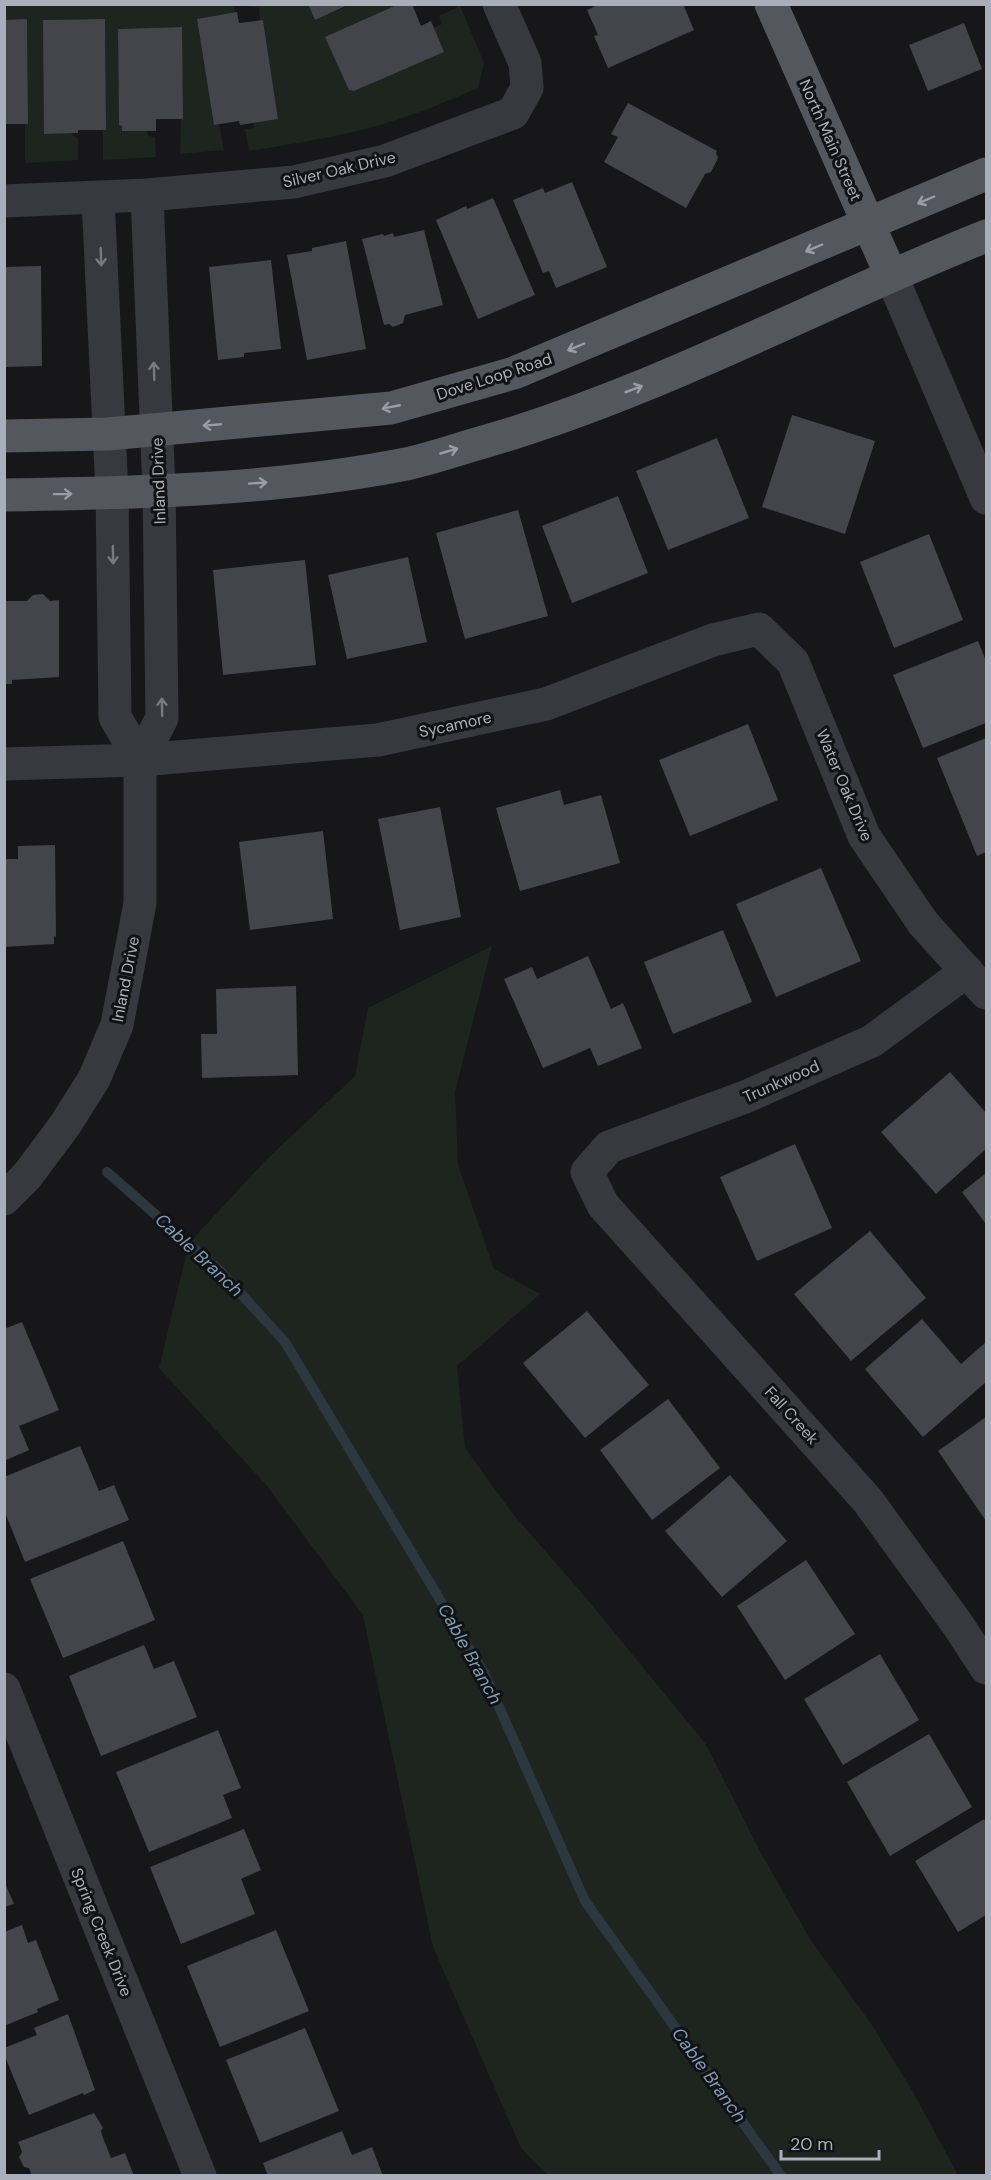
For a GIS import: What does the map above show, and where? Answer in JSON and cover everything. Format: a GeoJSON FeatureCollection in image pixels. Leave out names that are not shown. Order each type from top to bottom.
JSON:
{"type":"FeatureCollection","features":[{"type":"Feature","properties":{"kind":"main road","name":"North Main Street"},"geometry":{"type":"LineString","coordinates":[[771,4],[891,275]]}},
{"type":"Feature","properties":{"kind":"main road","name":"Dove Loop Road"},"geometry":{"type":"LineString","coordinates":[[4,436],[108,434],[391,408],[514,373],[987,174]]}},
{"type":"Feature","properties":{"kind":"main road"},"geometry":{"type":"LineString","coordinates":[[4,495],[112,493],[303,480],[408,463],[539,426],[659,379],[891,275],[987,236]]}},
{"type":"Feature","properties":{"kind":"street","name":"Silver Oak Drive"},"geometry":{"type":"LineString","coordinates":[[4,201],[147,195],[294,182],[386,161],[513,113],[527,88],[525,63],[499,4]]}},
{"type":"Feature","properties":{"kind":"street","name":"Inland Drive"},"geometry":{"type":"LineString","coordinates":[[4,1199],[27,1176],[65,1125],[94,1079],[117,1025],[140,903],[140,760],[162,718],[159,490],[147,195]]}},
{"type":"Feature","properties":{"kind":"street"},"geometry":{"type":"LineString","coordinates":[[98,198],[112,493],[115,717],[140,760]]}},
{"type":"Feature","properties":{"kind":"street"},"geometry":{"type":"LineString","coordinates":[[891,275],[987,498]]}},
{"type":"Feature","properties":{"kind":"street","name":"Sycamore"},"geometry":{"type":"LineString","coordinates":[[4,764],[140,760],[378,740],[546,704],[713,640],[759,629]]}},
{"type":"Feature","properties":{"kind":"street","name":"Water Oak Drive"},"geometry":{"type":"LineString","coordinates":[[759,629],[793,662],[864,836],[923,923],[976,982]]}},
{"type":"Feature","properties":{"kind":"street","name":"Trunkwood"},"geometry":{"type":"LineString","coordinates":[[587,1172],[609,1147],[745,1097],[872,1041],[976,982]]}},
{"type":"Feature","properties":{"kind":"street","name":"Fall Creek"},"geometry":{"type":"LineString","coordinates":[[587,1172],[603,1205],[868,1501],[987,1668]]}},
{"type":"Feature","properties":{"kind":"street","name":"Spring Creek Drive"},"geometry":{"type":"LineString","coordinates":[[4,1689],[200,2175]]}},
{"type":"Feature","properties":{"kind":"shaded area"},"geometry":{"type":"Polygon","coordinates":[[[4,5],[241,5],[234,6],[235,13],[197,19],[214,125],[219,124],[224,150],[180,154],[181,119],[183,119],[181,27],[118,29],[119,125],[122,126],[122,131],[146,131],[149,136],[155,137],[156,157],[103,160],[103,130],[106,129],[105,19],[44,20],[45,134],[71,133],[78,139],[78,160],[25,163],[25,124],[28,123],[27,20],[5,20],[4,5]]]}},
{"type":"Feature","properties":{"kind":"shaded area"},"geometry":{"type":"Polygon","coordinates":[[[246,5],[308,5],[315,20],[350,5],[399,5],[349,90],[354,91],[443,52],[433,28],[442,24],[439,16],[460,6],[484,63],[478,88],[400,119],[373,127],[327,138],[249,151],[245,129],[254,128],[253,123],[278,119],[263,20],[260,20],[259,8],[246,5]]]}},
{"type":"Feature","properties":{"kind":"shaded area"},"geometry":{"type":"Polygon","coordinates":[[[492,946],[455,1092],[458,1165],[494,1269],[540,1294],[457,1366],[465,1448],[513,1514],[582,1593],[705,1743],[762,1855],[810,1939],[872,2025],[913,2092],[958,2175],[547,2175],[521,2148],[433,1947],[363,1615],[267,1486],[159,1368],[189,1243],[266,1160],[355,1076],[368,1008],[492,946]]]}},
{"type":"Feature","properties":{"kind":"building"},"geometry":{"type":"Polygon","coordinates":[[[308,4],[350,4],[315,20],[308,4]]]}},
{"type":"Feature","properties":{"kind":"building"},"geometry":{"type":"Polygon","coordinates":[[[399,4],[412,4],[421,26],[431,21],[444,52],[354,91],[349,90],[325,37],[399,4]]]}},
{"type":"Feature","properties":{"kind":"building"},"geometry":{"type":"Polygon","coordinates":[[[600,4],[683,4],[694,30],[608,68],[594,36],[598,35],[587,10],[600,4]]]}},
{"type":"Feature","properties":{"kind":"building"},"geometry":{"type":"Polygon","coordinates":[[[237,12],[239,23],[263,20],[278,119],[240,125],[239,121],[214,125],[197,19],[237,12]]]}},
{"type":"Feature","properties":{"kind":"building"},"geometry":{"type":"Polygon","coordinates":[[[27,19],[28,124],[4,124],[4,20],[27,19]]]}},
{"type":"Feature","properties":{"kind":"building"},"geometry":{"type":"Polygon","coordinates":[[[105,19],[106,130],[78,130],[78,133],[44,134],[43,20],[105,19]]]}},
{"type":"Feature","properties":{"kind":"building"},"geometry":{"type":"Polygon","coordinates":[[[964,23],[982,69],[928,91],[909,45],[964,23]]]}},
{"type":"Feature","properties":{"kind":"building"},"geometry":{"type":"Polygon","coordinates":[[[182,27],[183,119],[156,119],[156,131],[122,131],[122,126],[119,125],[118,29],[182,27]]]}},
{"type":"Feature","properties":{"kind":"building"},"geometry":{"type":"Polygon","coordinates":[[[628,103],[717,151],[718,158],[711,172],[705,174],[686,208],[604,162],[618,137],[611,134],[628,103]]]}},
{"type":"Feature","properties":{"kind":"building"},"geometry":{"type":"Polygon","coordinates":[[[572,182],[607,267],[556,288],[549,271],[543,273],[513,200],[543,188],[545,193],[572,182]]]}},
{"type":"Feature","properties":{"kind":"building"},"geometry":{"type":"Polygon","coordinates":[[[493,198],[535,295],[478,319],[436,220],[466,206],[467,209],[493,198]]]}},
{"type":"Feature","properties":{"kind":"building"},"geometry":{"type":"Polygon","coordinates":[[[424,230],[443,305],[405,315],[403,323],[393,327],[389,324],[384,325],[362,239],[393,233],[394,237],[424,230]]]}},
{"type":"Feature","properties":{"kind":"building"},"geometry":{"type":"Polygon","coordinates":[[[346,241],[366,349],[307,360],[287,255],[312,251],[312,248],[346,241]]]}},
{"type":"Feature","properties":{"kind":"building"},"geometry":{"type":"Polygon","coordinates":[[[271,260],[281,349],[244,353],[244,357],[218,360],[209,267],[271,260]]]}},
{"type":"Feature","properties":{"kind":"building"},"geometry":{"type":"Polygon","coordinates":[[[41,266],[42,366],[4,367],[4,267],[41,266]]]}},
{"type":"Feature","properties":{"kind":"building"},"geometry":{"type":"Polygon","coordinates":[[[792,415],[875,441],[845,534],[762,507],[792,415]]]}},
{"type":"Feature","properties":{"kind":"building"},"geometry":{"type":"Polygon","coordinates":[[[717,438],[749,518],[668,550],[636,471],[717,438]]]}},
{"type":"Feature","properties":{"kind":"building"},"geometry":{"type":"Polygon","coordinates":[[[618,496],[648,573],[572,603],[542,526],[618,496]]]}},
{"type":"Feature","properties":{"kind":"building"},"geometry":{"type":"Polygon","coordinates":[[[518,510],[548,616],[465,639],[436,533],[518,510]]]}},
{"type":"Feature","properties":{"kind":"building"},"geometry":{"type":"Polygon","coordinates":[[[929,534],[963,620],[894,648],[860,562],[929,534]]]}},
{"type":"Feature","properties":{"kind":"building"},"geometry":{"type":"Polygon","coordinates":[[[408,557],[427,642],[347,659],[328,575],[408,557]]]}},
{"type":"Feature","properties":{"kind":"building"},"geometry":{"type":"Polygon","coordinates":[[[305,560],[316,665],[223,675],[213,570],[305,560]]]}},
{"type":"Feature","properties":{"kind":"building"},"geometry":{"type":"Polygon","coordinates":[[[43,594],[50,601],[59,600],[59,677],[12,680],[12,684],[4,684],[4,601],[27,601],[33,595],[43,594]]]}},
{"type":"Feature","properties":{"kind":"building"},"geometry":{"type":"Polygon","coordinates":[[[978,641],[986,661],[986,723],[923,748],[893,675],[978,641]]]}},
{"type":"Feature","properties":{"kind":"building"},"geometry":{"type":"Polygon","coordinates":[[[748,724],[778,800],[690,836],[659,760],[748,724]]]}},
{"type":"Feature","properties":{"kind":"building"},"geometry":{"type":"Polygon","coordinates":[[[986,738],[986,852],[977,856],[937,758],[986,738]]]}},
{"type":"Feature","properties":{"kind":"building"},"geometry":{"type":"Polygon","coordinates":[[[560,790],[564,805],[601,795],[620,863],[520,891],[496,808],[560,790]]]}},
{"type":"Feature","properties":{"kind":"building"},"geometry":{"type":"Polygon","coordinates":[[[440,807],[461,917],[400,930],[378,819],[440,807]]]}},
{"type":"Feature","properties":{"kind":"building"},"geometry":{"type":"Polygon","coordinates":[[[323,831],[333,919],[250,930],[239,842],[323,831]]]}},
{"type":"Feature","properties":{"kind":"building"},"geometry":{"type":"Polygon","coordinates":[[[55,845],[56,937],[54,936],[54,944],[4,947],[4,859],[18,859],[18,846],[55,845]]]}},
{"type":"Feature","properties":{"kind":"building"},"geometry":{"type":"Polygon","coordinates":[[[821,868],[861,961],[776,997],[736,904],[821,868]]]}},
{"type":"Feature","properties":{"kind":"building"},"geometry":{"type":"Polygon","coordinates":[[[723,930],[752,1002],[673,1034],[644,962],[723,930]]]}},
{"type":"Feature","properties":{"kind":"building"},"geometry":{"type":"Polygon","coordinates":[[[588,956],[611,1009],[623,1003],[642,1048],[598,1066],[590,1048],[543,1068],[504,979],[532,967],[537,979],[588,956]]]}},
{"type":"Feature","properties":{"kind":"building"},"geometry":{"type":"Polygon","coordinates":[[[296,986],[298,1075],[202,1078],[201,1034],[217,1034],[216,989],[296,986]]]}},
{"type":"Feature","properties":{"kind":"building"},"geometry":{"type":"Polygon","coordinates":[[[950,1072],[986,1113],[986,1149],[936,1194],[881,1132],[950,1072]]]}},
{"type":"Feature","properties":{"kind":"building"},"geometry":{"type":"Polygon","coordinates":[[[795,1144],[832,1228],[757,1261],[720,1177],[795,1144]]]}},
{"type":"Feature","properties":{"kind":"building"},"geometry":{"type":"Polygon","coordinates":[[[986,1173],[986,1224],[962,1192],[986,1173]]]}},
{"type":"Feature","properties":{"kind":"building"},"geometry":{"type":"Polygon","coordinates":[[[870,1231],[926,1298],[851,1361],[794,1294],[870,1231]]]}},
{"type":"Feature","properties":{"kind":"building"},"geometry":{"type":"Polygon","coordinates":[[[587,1311],[649,1385],[585,1438],[523,1363],[587,1311]]]}},
{"type":"Feature","properties":{"kind":"building"},"geometry":{"type":"Polygon","coordinates":[[[922,1319],[961,1364],[986,1344],[986,1382],[923,1437],[865,1369],[922,1319]]]}},
{"type":"Feature","properties":{"kind":"building"},"geometry":{"type":"Polygon","coordinates":[[[22,1322],[59,1410],[19,1426],[29,1450],[4,1461],[4,1329],[22,1322]]]}},
{"type":"Feature","properties":{"kind":"building"},"geometry":{"type":"Polygon","coordinates":[[[668,1399],[720,1468],[652,1520],[600,1450],[668,1399]]]}},
{"type":"Feature","properties":{"kind":"building"},"geometry":{"type":"Polygon","coordinates":[[[986,1417],[986,1521],[938,1451],[986,1417]]]}},
{"type":"Feature","properties":{"kind":"building"},"geometry":{"type":"Polygon","coordinates":[[[80,1446],[99,1491],[114,1485],[129,1520],[25,1562],[4,1510],[4,1477],[80,1446]]]}},
{"type":"Feature","properties":{"kind":"building"},"geometry":{"type":"Polygon","coordinates":[[[730,1475],[787,1541],[722,1597],[665,1531],[730,1475]]]}},
{"type":"Feature","properties":{"kind":"building"},"geometry":{"type":"Polygon","coordinates":[[[123,1541],[155,1620],[63,1658],[30,1579],[123,1541]]]}},
{"type":"Feature","properties":{"kind":"building"},"geometry":{"type":"Polygon","coordinates":[[[806,1560],[855,1634],[785,1680],[737,1606],[806,1560]]]}},
{"type":"Feature","properties":{"kind":"building"},"geometry":{"type":"Polygon","coordinates":[[[144,1645],[154,1669],[174,1661],[197,1717],[101,1756],[69,1676],[144,1645]]]}},
{"type":"Feature","properties":{"kind":"building"},"geometry":{"type":"Polygon","coordinates":[[[880,1654],[919,1720],[843,1765],[804,1699],[880,1654]]]}},
{"type":"Feature","properties":{"kind":"building"},"geometry":{"type":"Polygon","coordinates":[[[218,1730],[241,1788],[223,1795],[232,1818],[149,1852],[116,1772],[218,1730]]]}},
{"type":"Feature","properties":{"kind":"building"},"geometry":{"type":"Polygon","coordinates":[[[929,1734],[972,1807],[890,1856],[847,1782],[929,1734]]]}},
{"type":"Feature","properties":{"kind":"building"},"geometry":{"type":"Polygon","coordinates":[[[984,1819],[986,1823],[986,1915],[958,1932],[915,1861],[984,1819]]]}},
{"type":"Feature","properties":{"kind":"building"},"geometry":{"type":"Polygon","coordinates":[[[244,1829],[261,1870],[241,1879],[255,1914],[181,1944],[150,1867],[244,1829]]]}},
{"type":"Feature","properties":{"kind":"building"},"geometry":{"type":"Polygon","coordinates":[[[4,1881],[14,1904],[4,1907],[4,1881]]]}},
{"type":"Feature","properties":{"kind":"building"},"geometry":{"type":"Polygon","coordinates":[[[22,1925],[28,1943],[36,1940],[59,2000],[37,2009],[38,2012],[4,2026],[4,1932],[22,1925]]]}},
{"type":"Feature","properties":{"kind":"building"},"geometry":{"type":"Polygon","coordinates":[[[276,1930],[309,2011],[220,2047],[187,1966],[276,1930]]]}},
{"type":"Feature","properties":{"kind":"building"},"geometry":{"type":"Polygon","coordinates":[[[68,2014],[95,2090],[29,2115],[4,2054],[4,2048],[37,2035],[34,2028],[68,2014]]]}},
{"type":"Feature","properties":{"kind":"building"},"geometry":{"type":"Polygon","coordinates":[[[305,2028],[339,2111],[260,2143],[226,2060],[305,2028]]]}},
{"type":"Feature","properties":{"kind":"building"},"geometry":{"type":"Polygon","coordinates":[[[94,2113],[103,2128],[101,2131],[111,2158],[125,2153],[134,2176],[32,2176],[29,2168],[24,2167],[19,2157],[22,2152],[18,2142],[94,2113]]]}},
{"type":"Feature","properties":{"kind":"building"},"geometry":{"type":"Polygon","coordinates":[[[342,2131],[352,2155],[372,2147],[383,2176],[268,2176],[263,2163],[342,2131]]]}},
{"type":"Feature","properties":{"kind":"waterway","name":"Cable Branch"},"geometry":{"type":"LineString","coordinates":[[107,1172],[221,1272],[285,1342],[484,1673],[585,1901],[781,2176]]}}]}
